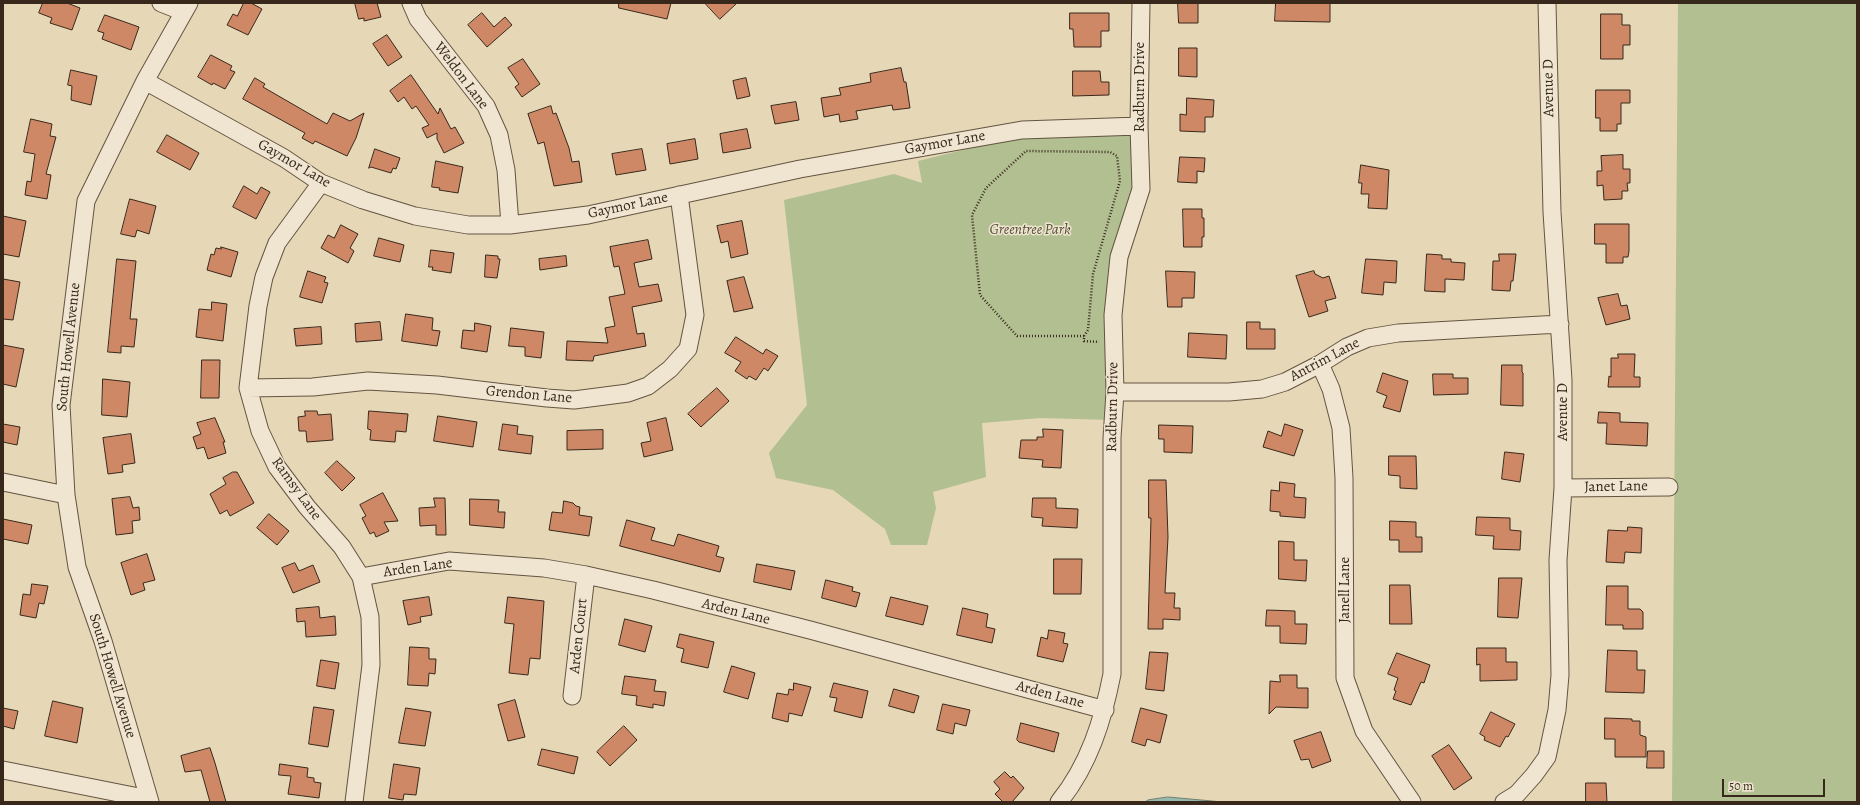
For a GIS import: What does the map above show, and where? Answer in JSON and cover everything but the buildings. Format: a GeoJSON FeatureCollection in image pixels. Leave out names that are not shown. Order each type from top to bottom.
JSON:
{"type":"FeatureCollection","features":[{"type":"Feature","properties":{"kind":"street"},"geometry":{"type":"LineString","coordinates":[[161,3],[187,8]]}},
{"type":"Feature","properties":{"kind":"street","name":"Weldon Lane"},"geometry":{"type":"LineString","coordinates":[[411,3],[418,19],[486,106],[499,135],[506,170],[510,225]]}},
{"type":"Feature","properties":{"kind":"street","name":"Radburn Drive"},"geometry":{"type":"LineString","coordinates":[[1059,802],[1073,784],[1087,759],[1105,710],[1112,674],[1112,438],[1115,392],[1113,315],[1119,257],[1141,189],[1139,126],[1141,3]]}},
{"type":"Feature","properties":{"kind":"street","name":"Avenue D"},"geometry":{"type":"LineString","coordinates":[[1515,799],[1547,757],[1557,710],[1560,675],[1558,560],[1563,488],[1563,380],[1552,212],[1548,3]]}},
{"type":"Feature","properties":{"kind":"street","name":"South Howell Avenue"},"geometry":{"type":"LineString","coordinates":[[149,800],[103,641],[77,567],[66,495],[61,405],[86,201],[145,81],[187,8]]}},
{"type":"Feature","properties":{"kind":"street","name":"Gaymor Lane"},"geometry":{"type":"LineString","coordinates":[[145,81],[284,158],[321,183],[363,200],[415,216],[468,226],[510,225],[588,215],[614,208],[650,203],[800,169],[1022,130],[1139,126]]}},
{"type":"Feature","properties":{"kind":"street","name":"Ramsy Lane"},"geometry":{"type":"LineString","coordinates":[[321,183],[278,243],[264,277],[258,306],[248,388],[260,431],[277,468],[307,507],[342,547],[362,577],[370,617],[371,665],[354,802]]}},
{"type":"Feature","properties":{"kind":"street","name":"Grendon Lane"},"geometry":{"type":"LineString","coordinates":[[248,388],[313,387],[368,381],[437,385],[574,400],[628,393],[648,386],[670,370],[688,349],[695,315],[679,196]]}},
{"type":"Feature","properties":{"kind":"street","name":"Antrim Lane"},"geometry":{"type":"LineString","coordinates":[[1115,392],[1229,392],[1262,389],[1285,382],[1320,364],[1347,347],[1368,338],[1390,334],[1560,324]]}},
{"type":"Feature","properties":{"kind":"street","name":"Janell Lane"},"geometry":{"type":"LineString","coordinates":[[1320,364],[1331,389],[1341,428],[1344,478],[1345,678],[1364,731],[1412,802]]}},
{"type":"Feature","properties":{"kind":"street"},"geometry":{"type":"LineString","coordinates":[[3,482],[66,495]]}},
{"type":"Feature","properties":{"kind":"street","name":"Janet Lane"},"geometry":{"type":"LineString","coordinates":[[1563,488],[1669,487]]}},
{"type":"Feature","properties":{"kind":"street","name":"Arden Lane"},"geometry":{"type":"LineString","coordinates":[[362,577],[449,561],[544,568],[586,575],[653,590],[810,630],[1105,710]]}},
{"type":"Feature","properties":{"kind":"street","name":"Arden Court"},"geometry":{"type":"LineString","coordinates":[[572,696],[586,575]]}},
{"type":"Feature","properties":{"kind":"street"},"geometry":{"type":"LineString","coordinates":[[3,770],[149,800]]}},
{"type":"Feature","properties":{"kind":"path"},"geometry":{"type":"LineString","coordinates":[[1084,336],[1017,336],[980,295],[972,215],[986,188],[1026,151],[1110,152],[1117,156],[1120,181],[1093,274],[1088,330],[1084,336],[1084,341],[1114,342]]}},
{"type":"Feature","properties":{"kind":"green space"},"geometry":{"type":"Polygon","coordinates":[[[1678,3],[1857,3],[1857,802],[1672,802],[1678,3]]]}},
{"type":"Feature","properties":{"kind":"green space","name":"Greentree Park"},"geometry":{"type":"Polygon","coordinates":[[[1135,131],[1141,189],[1119,257],[1113,420],[1040,418],[982,423],[986,477],[933,492],[936,508],[927,545],[891,545],[885,529],[833,490],[776,478],[769,453],[807,405],[784,200],[894,174],[922,183],[918,161],[1020,136],[1135,131]]]}},
{"type":"Feature","properties":{"kind":"shaded area"},"geometry":{"type":"Polygon","coordinates":[[[1168,797],[1223,802],[1145,802],[1148,800],[1168,797]]]}}]}
